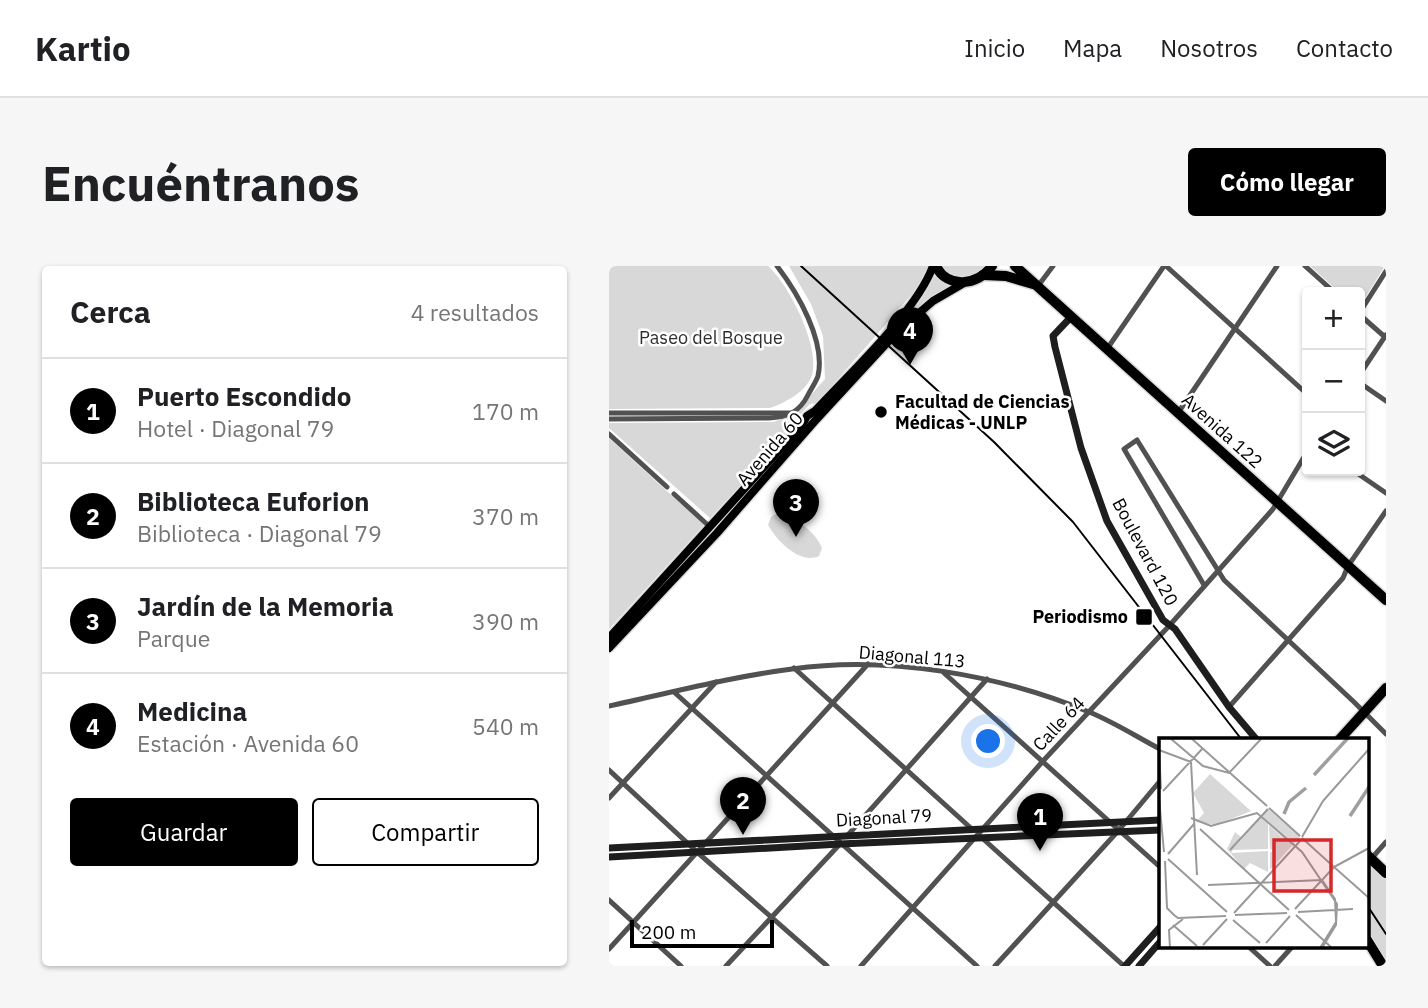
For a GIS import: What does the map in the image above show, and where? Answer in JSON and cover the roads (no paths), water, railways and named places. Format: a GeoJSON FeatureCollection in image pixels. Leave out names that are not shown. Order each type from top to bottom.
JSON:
{"type":"FeatureCollection","features":[{"type":"Feature","properties":{"kind":"highway"},"geometry":{"type":"LineString","coordinates":[[934,266],[948,280],[964,283],[983,275],[992,266]]}},
{"type":"Feature","properties":{"kind":"highway","name":"Avenida 122"},"geometry":{"type":"LineString","coordinates":[[1015,266],[1386,600]]}},
{"type":"Feature","properties":{"kind":"highway","name":"Avenida 122"},"geometry":{"type":"LineString","coordinates":[[983,275],[1006,276],[1037,286]]}},
{"type":"Feature","properties":{"kind":"highway"},"geometry":{"type":"LineString","coordinates":[[1341,738],[1386,688]]}},
{"type":"Feature","properties":{"kind":"highway"},"geometry":{"type":"LineString","coordinates":[[1369,857],[1386,873]]}},
{"type":"Feature","properties":{"kind":"highway"},"geometry":{"type":"LineString","coordinates":[[1369,943],[1383,966]]}},
{"type":"Feature","properties":{"kind":"main road","name":"Avenida 60"},"geometry":{"type":"LineString","coordinates":[[609,638],[714,530],[807,416],[815,411],[906,310],[925,285],[934,266]]}},
{"type":"Feature","properties":{"kind":"main road","name":"Avenida 60"},"geometry":{"type":"LineString","coordinates":[[609,648],[897,332],[933,301],[964,283]]}},
{"type":"Feature","properties":{"kind":"main road","name":"Boulevard 120"},"geometry":{"type":"LineString","coordinates":[[1071,317],[1053,336],[1081,448],[1108,521],[1163,620],[1175,629],[1229,707],[1255,738]]}},
{"type":"Feature","properties":{"kind":"main road","name":"Diagonal 79"},"geometry":{"type":"LineString","coordinates":[[609,857],[840,844],[1159,820]]}},
{"type":"Feature","properties":{"kind":"main road","name":"Diagonal 79"},"geometry":{"type":"LineString","coordinates":[[609,848],[848,836],[1159,830]]}},
{"type":"Feature","properties":{"kind":"main road"},"geometry":{"type":"LineString","coordinates":[[1124,966],[1159,928]]}},
{"type":"Feature","properties":{"kind":"main road"},"geometry":{"type":"LineString","coordinates":[[1139,966],[1159,943]]}},
{"type":"Feature","properties":{"kind":"street"},"geometry":{"type":"LineString","coordinates":[[609,419],[769,418],[785,417],[793,413],[806,400],[818,376],[816,342],[801,303],[777,266]]}},
{"type":"Feature","properties":{"kind":"street"},"geometry":{"type":"LineString","coordinates":[[1037,286],[1053,266]]}},
{"type":"Feature","properties":{"kind":"street"},"geometry":{"type":"LineString","coordinates":[[1107,349],[1165,266],[1302,388]]}},
{"type":"Feature","properties":{"kind":"street"},"geometry":{"type":"LineString","coordinates":[[1178,412],[1277,266]]}},
{"type":"Feature","properties":{"kind":"street"},"geometry":{"type":"LineString","coordinates":[[1305,266],[1328,287]]}},
{"type":"Feature","properties":{"kind":"street"},"geometry":{"type":"LineString","coordinates":[[1365,306],[1386,271]]}},
{"type":"Feature","properties":{"kind":"street"},"geometry":{"type":"LineString","coordinates":[[1365,318],[1385,336],[1365,366]]}},
{"type":"Feature","properties":{"kind":"street"},"geometry":{"type":"LineString","coordinates":[[1365,386],[1386,401]]}},
{"type":"Feature","properties":{"kind":"street"},"geometry":{"type":"LineString","coordinates":[[609,413],[793,413]]}},
{"type":"Feature","properties":{"kind":"street"},"geometry":{"type":"LineString","coordinates":[[609,434],[667,487]]}},
{"type":"Feature","properties":{"kind":"street"},"geometry":{"type":"LineString","coordinates":[[1204,585],[1124,449],[1137,440],[1217,571],[1386,734]]}},
{"type":"Feature","properties":{"kind":"street","name":"Calle 64"},"geometry":{"type":"LineString","coordinates":[[861,966],[1273,509],[1302,460]]}},
{"type":"Feature","properties":{"kind":"street"},"geometry":{"type":"LineString","coordinates":[[1360,476],[1386,494]]}},
{"type":"Feature","properties":{"kind":"street"},"geometry":{"type":"LineString","coordinates":[[674,494],[714,530]]}},
{"type":"Feature","properties":{"kind":"street"},"geometry":{"type":"LineString","coordinates":[[1229,707],[1343,578],[1348,566],[1386,511]]}},
{"type":"Feature","properties":{"kind":"street"},"geometry":{"type":"LineString","coordinates":[[609,949],[868,664]]}},
{"type":"Feature","properties":{"kind":"street","name":"Diagonal 113"},"geometry":{"type":"LineString","coordinates":[[609,706],[794,668],[868,664],[986,679],[1090,712],[1159,748]]}},
{"type":"Feature","properties":{"kind":"street"},"geometry":{"type":"LineString","coordinates":[[794,668],[1124,966]]}},
{"type":"Feature","properties":{"kind":"street"},"geometry":{"type":"LineString","coordinates":[[944,673],[1159,866]]}},
{"type":"Feature","properties":{"kind":"street"},"geometry":{"type":"LineString","coordinates":[[726,966],[848,836],[986,679]]}},
{"type":"Feature","properties":{"kind":"street"},"geometry":{"type":"LineString","coordinates":[[609,798],[716,682]]}},
{"type":"Feature","properties":{"kind":"street"},"geometry":{"type":"LineString","coordinates":[[674,692],[977,966]]}},
{"type":"Feature","properties":{"kind":"street"},"geometry":{"type":"LineString","coordinates":[[609,770],[827,966]]}},
{"type":"Feature","properties":{"kind":"street"},"geometry":{"type":"LineString","coordinates":[[995,966],[1119,831],[1159,782]]}},
{"type":"Feature","properties":{"kind":"street"},"geometry":{"type":"LineString","coordinates":[[1369,857],[1386,842]]}},
{"type":"Feature","properties":{"kind":"street"},"geometry":{"type":"LineString","coordinates":[[609,900],[681,966]]}},
{"type":"Feature","properties":{"kind":"street"},"geometry":{"type":"LineString","coordinates":[[1250,948],[1272,966],[1291,948]]}},
{"type":"Feature","properties":{"kind":"tram line"},"geometry":{"type":"LineString","coordinates":[[801,266],[994,442],[1073,522],[1240,738]]}},
{"type":"Feature","properties":{"kind":"tram line"},"geometry":{"type":"LineString","coordinates":[[1369,908],[1386,934]]}},
{"type":"Feature","properties":{"kind":"place","name":"Medicina"},"geometry":{"type":"Point","coordinates":[910,365]}},
{"type":"Feature","properties":{"kind":"place","name":"Facultad de Ciencias Médicas - UNLP"},"geometry":{"type":"Point","coordinates":[881,412]}},
{"type":"Feature","properties":{"kind":"place","name":"Jardín de la Memoria"},"geometry":{"type":"Point","coordinates":[796,537]}},
{"type":"Feature","properties":{"kind":"place","name":"Periodismo"},"geometry":{"type":"Point","coordinates":[1144,617]}},
{"type":"Feature","properties":{"kind":"place","name":"Biblioteca Euforion"},"geometry":{"type":"Point","coordinates":[743,835]}},
{"type":"Feature","properties":{"kind":"place","name":"Puerto Escondido"},"geometry":{"type":"Point","coordinates":[1040,851]}},
{"type":"Feature","properties":{"kind":"park label","name":"Paseo del Bosque"},"geometry":{"type":"Point","coordinates":[711,338]}}]}
